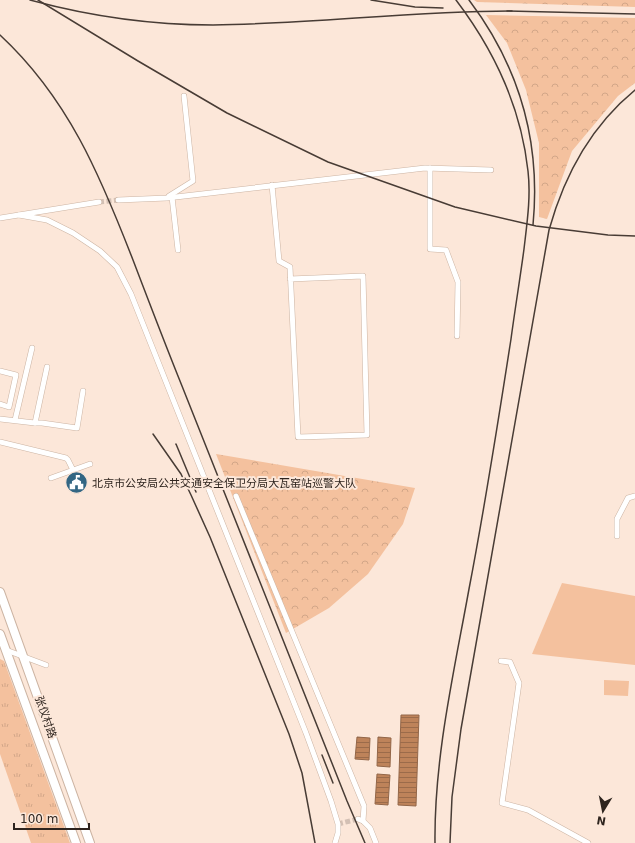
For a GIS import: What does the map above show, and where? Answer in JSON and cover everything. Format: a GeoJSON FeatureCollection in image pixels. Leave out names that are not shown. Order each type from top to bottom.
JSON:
{"type":"FeatureCollection","features":[{"type":"Feature","properties":{"kind":"main road","name":"张仪村路"},"geometry":{"type":"LineString","coordinates":[[0,592],[90,843]]}},
{"type":"Feature","properties":{"kind":"main road","name":"张仪村路"},"geometry":{"type":"LineString","coordinates":[[0,634],[76,843]]}},
{"type":"Feature","properties":{"kind":"street"},"geometry":{"type":"LineString","coordinates":[[170,197],[193,181],[184,96]]}},
{"type":"Feature","properties":{"kind":"street"},"geometry":{"type":"LineString","coordinates":[[118,200],[170,197],[430,168],[491,170]]}},
{"type":"Feature","properties":{"kind":"street"},"geometry":{"type":"LineString","coordinates":[[430,168],[430,249],[446,250],[458,282],[457,336]]}},
{"type":"Feature","properties":{"kind":"street"},"geometry":{"type":"LineString","coordinates":[[272,185],[279,261],[290,267],[290,279],[298,437],[367,436],[363,276],[290,279]]}},
{"type":"Feature","properties":{"kind":"street"},"geometry":{"type":"LineString","coordinates":[[170,197],[178,250]]}},
{"type":"Feature","properties":{"kind":"street"},"geometry":{"type":"LineString","coordinates":[[0,218],[99,202]]}},
{"type":"Feature","properties":{"kind":"street"},"geometry":{"type":"LineString","coordinates":[[19,215],[46,220],[73,233],[100,251],[117,267],[131,294],[311,746],[338,824],[338,833],[335,843]]}},
{"type":"Feature","properties":{"kind":"street"},"geometry":{"type":"LineString","coordinates":[[15,420],[32,348]]}},
{"type":"Feature","properties":{"kind":"street"},"geometry":{"type":"LineString","coordinates":[[35,423],[47,367]]}},
{"type":"Feature","properties":{"kind":"street"},"geometry":{"type":"LineString","coordinates":[[0,371],[16,375],[9,407],[0,404]]}},
{"type":"Feature","properties":{"kind":"street"},"geometry":{"type":"LineString","coordinates":[[0,419],[77,428],[83,391]]}},
{"type":"Feature","properties":{"kind":"street"},"geometry":{"type":"LineString","coordinates":[[0,442],[66,458],[73,470]]}},
{"type":"Feature","properties":{"kind":"street"},"geometry":{"type":"LineString","coordinates":[[51,478],[90,464]]}},
{"type":"Feature","properties":{"kind":"street"},"geometry":{"type":"LineString","coordinates":[[236,496],[364,806],[363,821]]}},
{"type":"Feature","properties":{"kind":"street"},"geometry":{"type":"LineString","coordinates":[[617,536],[617,519],[628,498],[635,496]]}},
{"type":"Feature","properties":{"kind":"street"},"geometry":{"type":"LineString","coordinates":[[6,650],[46,665]]}},
{"type":"Feature","properties":{"kind":"street"},"geometry":{"type":"LineString","coordinates":[[500,660],[510,662],[519,683],[502,803],[528,810],[588,843]]}},
{"type":"Feature","properties":{"kind":"street"},"geometry":{"type":"LineString","coordinates":[[358,819],[363,821],[370,828],[376,843]]}},
{"type":"Feature","properties":{"kind":"green space"},"geometry":{"type":"Polygon","coordinates":[[[474,0],[635,0],[635,7],[477,2],[474,0]]]}},
{"type":"Feature","properties":{"kind":"green space"},"geometry":{"type":"Polygon","coordinates":[[[486,15],[635,18],[635,83],[618,96],[572,151],[547,219],[539,217],[539,143],[526,90],[507,43],[486,15]]]}},
{"type":"Feature","properties":{"kind":"green space"},"geometry":{"type":"Polygon","coordinates":[[[216,454],[415,488],[403,524],[368,574],[329,608],[286,633],[216,454]]]}},
{"type":"Feature","properties":{"kind":"green space"},"geometry":{"type":"Polygon","coordinates":[[[562,583],[635,596],[635,665],[532,654],[562,583]]]}},
{"type":"Feature","properties":{"kind":"green space"},"geometry":{"type":"Polygon","coordinates":[[[0,659],[4,661],[70,843],[31,843],[0,754],[0,659]]]}},
{"type":"Feature","properties":{"kind":"green space"},"geometry":{"type":"Polygon","coordinates":[[[604,680],[629,681],[628,696],[604,695],[604,680]]]}},
{"type":"Feature","properties":{"kind":"shaded area"},"geometry":{"type":"Polygon","coordinates":[[[401,715],[419,715],[416,806],[398,805],[401,715]]]}},
{"type":"Feature","properties":{"kind":"shaded area"},"geometry":{"type":"Polygon","coordinates":[[[357,737],[370,738],[369,760],[355,759],[357,737]]]}},
{"type":"Feature","properties":{"kind":"shaded area"},"geometry":{"type":"Polygon","coordinates":[[[378,737],[391,738],[390,767],[377,766],[378,737]]]}},
{"type":"Feature","properties":{"kind":"shaded area"},"geometry":{"type":"Polygon","coordinates":[[[377,774],[390,775],[388,805],[375,804],[377,774]]]}},
{"type":"Feature","properties":{"kind":"tunnel"},"geometry":{"type":"LineString","coordinates":[[99,202],[118,200]]}},
{"type":"Feature","properties":{"kind":"tunnel"},"geometry":{"type":"LineString","coordinates":[[338,824],[358,819]]}},
{"type":"Feature","properties":{"kind":"railway"},"geometry":{"type":"LineString","coordinates":[[30,0],[98,15],[190,25],[250,24],[437,13],[512,11]]}},
{"type":"Feature","properties":{"kind":"railway"},"geometry":{"type":"LineString","coordinates":[[38,0],[227,113],[328,162],[455,207],[536,226],[608,235],[635,236]]}},
{"type":"Feature","properties":{"kind":"railway"},"geometry":{"type":"LineString","coordinates":[[371,0],[415,7],[443,8]]}},
{"type":"Feature","properties":{"kind":"railway"},"geometry":{"type":"LineString","coordinates":[[435,843],[441,747],[496,433],[511,339],[529,200],[529,181],[524,147],[519,124],[504,80],[494,59],[470,19],[456,0]]}},
{"type":"Feature","properties":{"kind":"railway"},"geometry":{"type":"LineString","coordinates":[[469,0],[501,51],[523,106],[533,164],[535,194],[533,225]]}},
{"type":"Feature","properties":{"kind":"railway"},"geometry":{"type":"LineString","coordinates":[[507,11],[635,14]]}},
{"type":"Feature","properties":{"kind":"railway"},"geometry":{"type":"LineString","coordinates":[[0,35],[24,59],[45,85],[63,111],[80,139],[108,198],[365,843]]}},
{"type":"Feature","properties":{"kind":"railway"},"geometry":{"type":"LineString","coordinates":[[450,843],[452,797],[461,729],[549,230],[563,190],[581,153],[605,119],[635,90]]}},
{"type":"Feature","properties":{"kind":"railway"},"geometry":{"type":"LineString","coordinates":[[153,434],[181,474],[191,495],[210,537],[289,734],[302,773],[315,843]]}},
{"type":"Feature","properties":{"kind":"railway"},"geometry":{"type":"LineString","coordinates":[[176,444],[196,492]]}},
{"type":"Feature","properties":{"kind":"railway"},"geometry":{"type":"LineString","coordinates":[[322,755],[333,783]]}},
{"type":"Feature","properties":{"kind":"place","name":"北京市公安局公共交通安全保卫分局大瓦窑站巡警大队"},"geometry":{"type":"Point","coordinates":[76,483]}}]}
